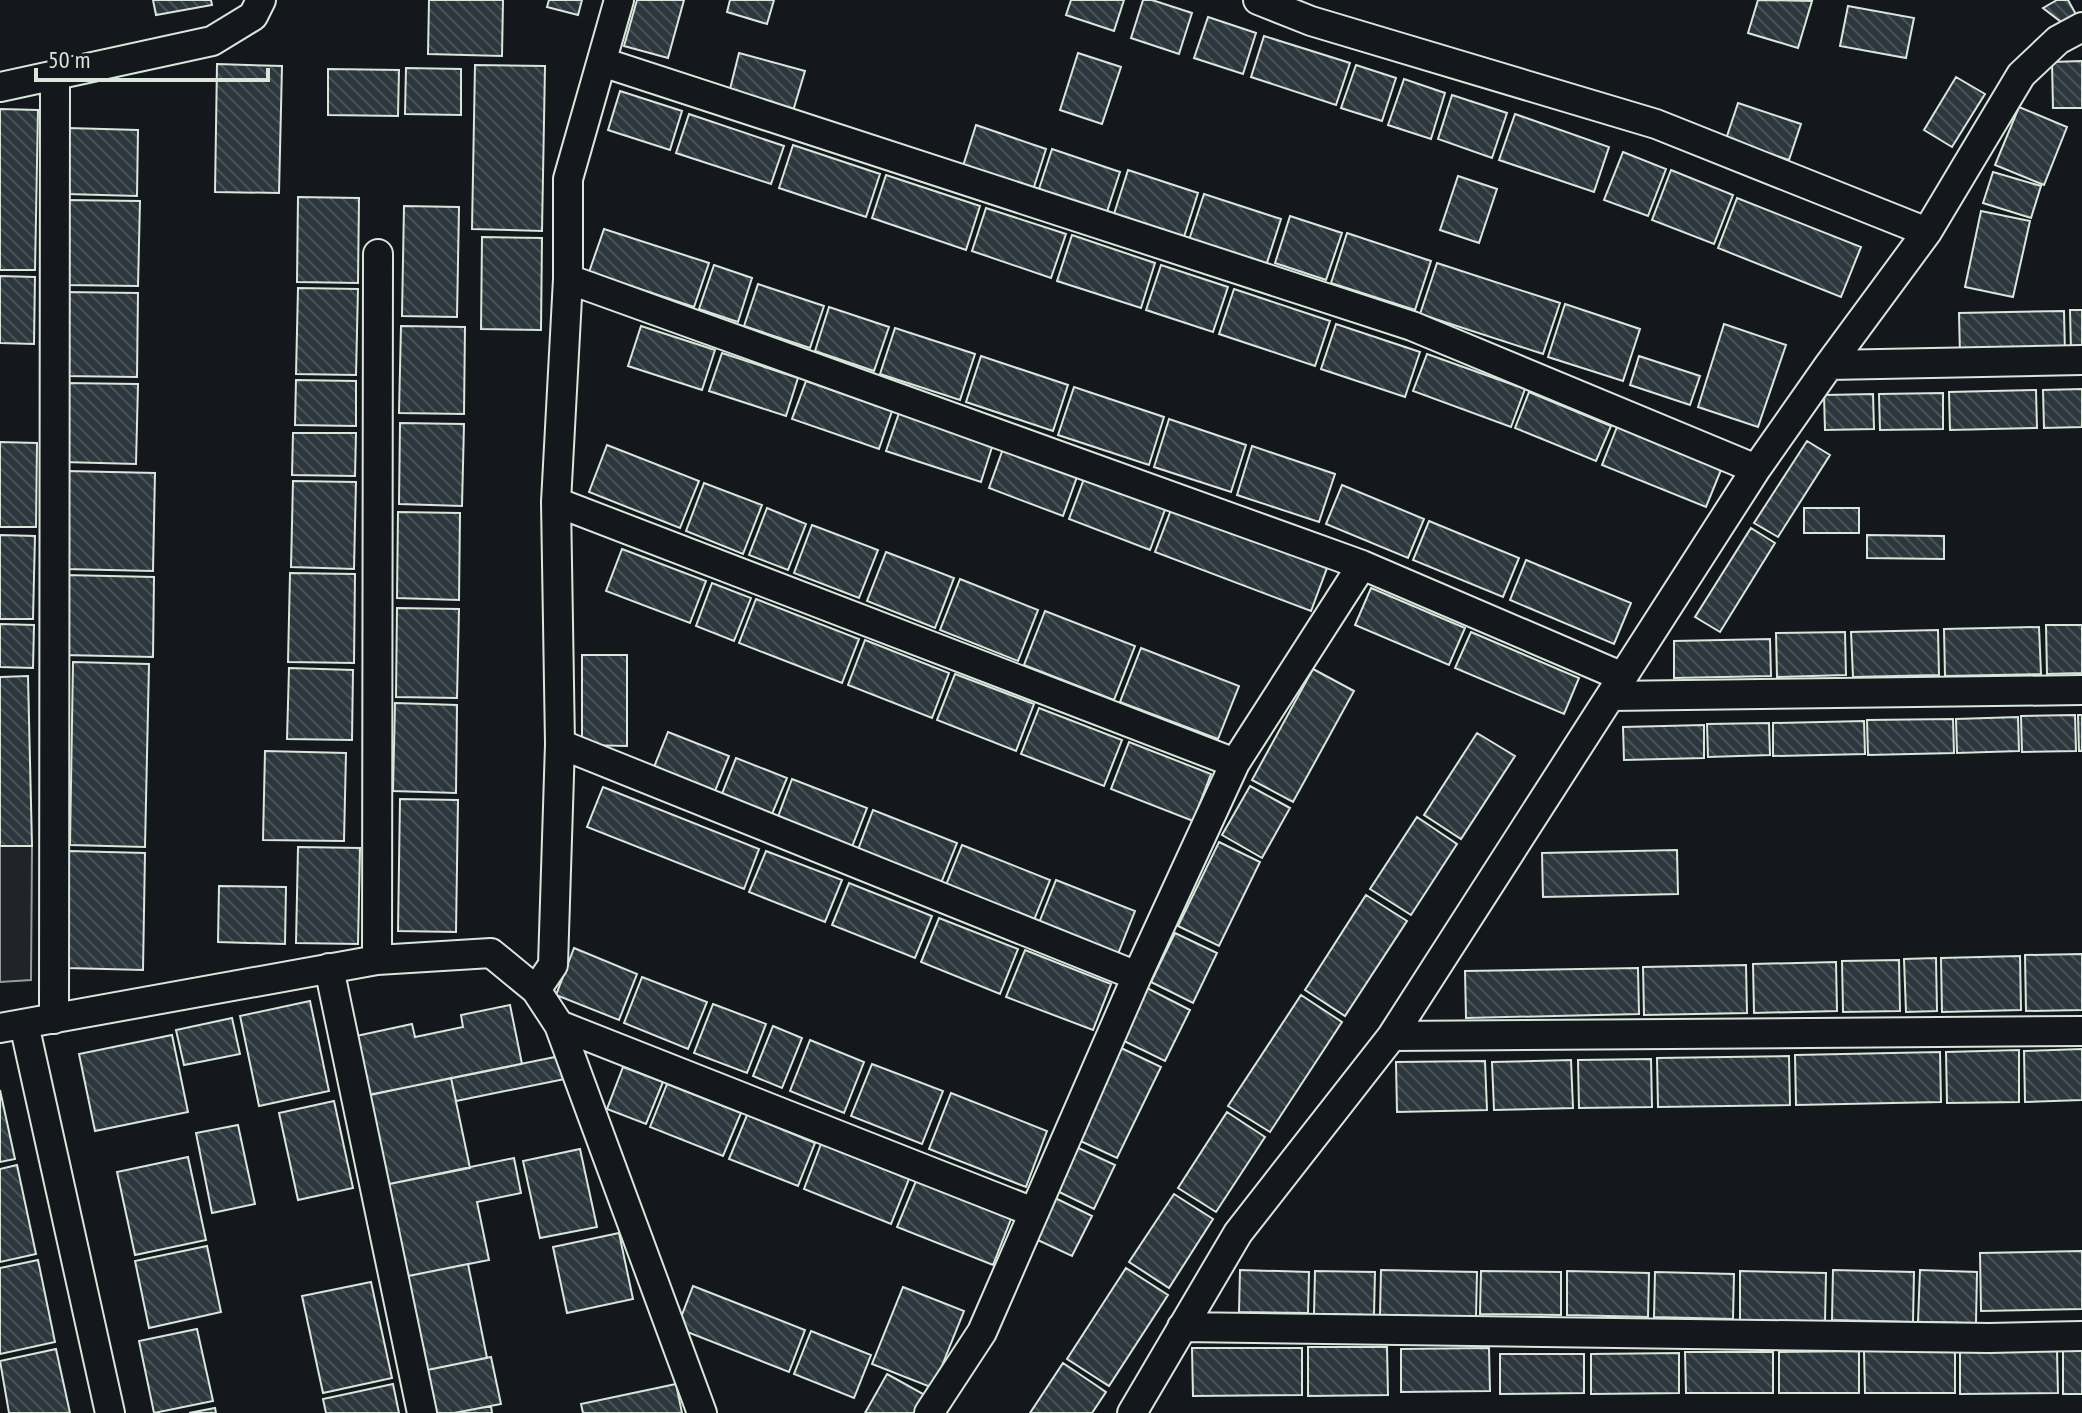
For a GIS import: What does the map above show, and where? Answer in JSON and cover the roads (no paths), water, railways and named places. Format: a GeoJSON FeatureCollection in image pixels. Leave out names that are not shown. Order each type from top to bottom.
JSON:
{"type":"FeatureCollection","features":[{"type":"Feature","properties":{"kind":"street"},"geometry":{"type":"LineString","coordinates":[[0,87],[212,41],[253,16],[261,0]]}},
{"type":"Feature","properties":{"kind":"street"},"geometry":{"type":"LineString","coordinates":[[536,990],[553,965],[560,744],[556,502],[568,279],[568,179],[619,0]]}},
{"type":"Feature","properties":{"kind":"street"},"geometry":{"type":"LineString","coordinates":[[1258,0],[1311,21],[1656,124],[1927,232]]}},
{"type":"Feature","properties":{"kind":"street"},"geometry":{"type":"LineString","coordinates":[[1132,1413],[1238,1233],[1392,1036],[1756,469],[1927,232],[2021,75],[2058,40],[2082,27]]}},
{"type":"Feature","properties":{"kind":"street"},"geometry":{"type":"LineString","coordinates":[[602,62],[1412,326],[1756,469]]}},
{"type":"Feature","properties":{"kind":"street"},"geometry":{"type":"LineString","coordinates":[[54,1019],[55,76]]}},
{"type":"Feature","properties":{"kind":"street"},"geometry":{"type":"LineString","coordinates":[[377,960],[378,254]]}},
{"type":"Feature","properties":{"kind":"street"},"geometry":{"type":"LineString","coordinates":[[568,279],[1362,565],[1617,686],[2082,690]]}},
{"type":"Feature","properties":{"kind":"street"},"geometry":{"type":"LineString","coordinates":[[1829,365],[2082,360]]}},
{"type":"Feature","properties":{"kind":"street"},"geometry":{"type":"LineString","coordinates":[[556,502],[1235,763]]}},
{"type":"Feature","properties":{"kind":"street"},"geometry":{"type":"LineString","coordinates":[[929,1413],[982,1332],[1137,976],[1235,763],[1362,565]]}},
{"type":"Feature","properties":{"kind":"street"},"geometry":{"type":"LineString","coordinates":[[560,744],[1137,976]]}},
{"type":"Feature","properties":{"kind":"street"},"geometry":{"type":"LineString","coordinates":[[110,1413],[12,1026],[377,960],[491,953],[536,990],[559,1025],[702,1413]]}},
{"type":"Feature","properties":{"kind":"street"},"geometry":{"type":"LineString","coordinates":[[329,968],[422,1413]]}},
{"type":"Feature","properties":{"kind":"street"},"geometry":{"type":"LineString","coordinates":[[559,1025],[1033,1212]]}},
{"type":"Feature","properties":{"kind":"street"},"geometry":{"type":"LineString","coordinates":[[1392,1036],[2082,1031]]}},
{"type":"Feature","properties":{"kind":"street"},"geometry":{"type":"LineString","coordinates":[[1182,1327],[1989,1338],[2082,1336]]}}]}
